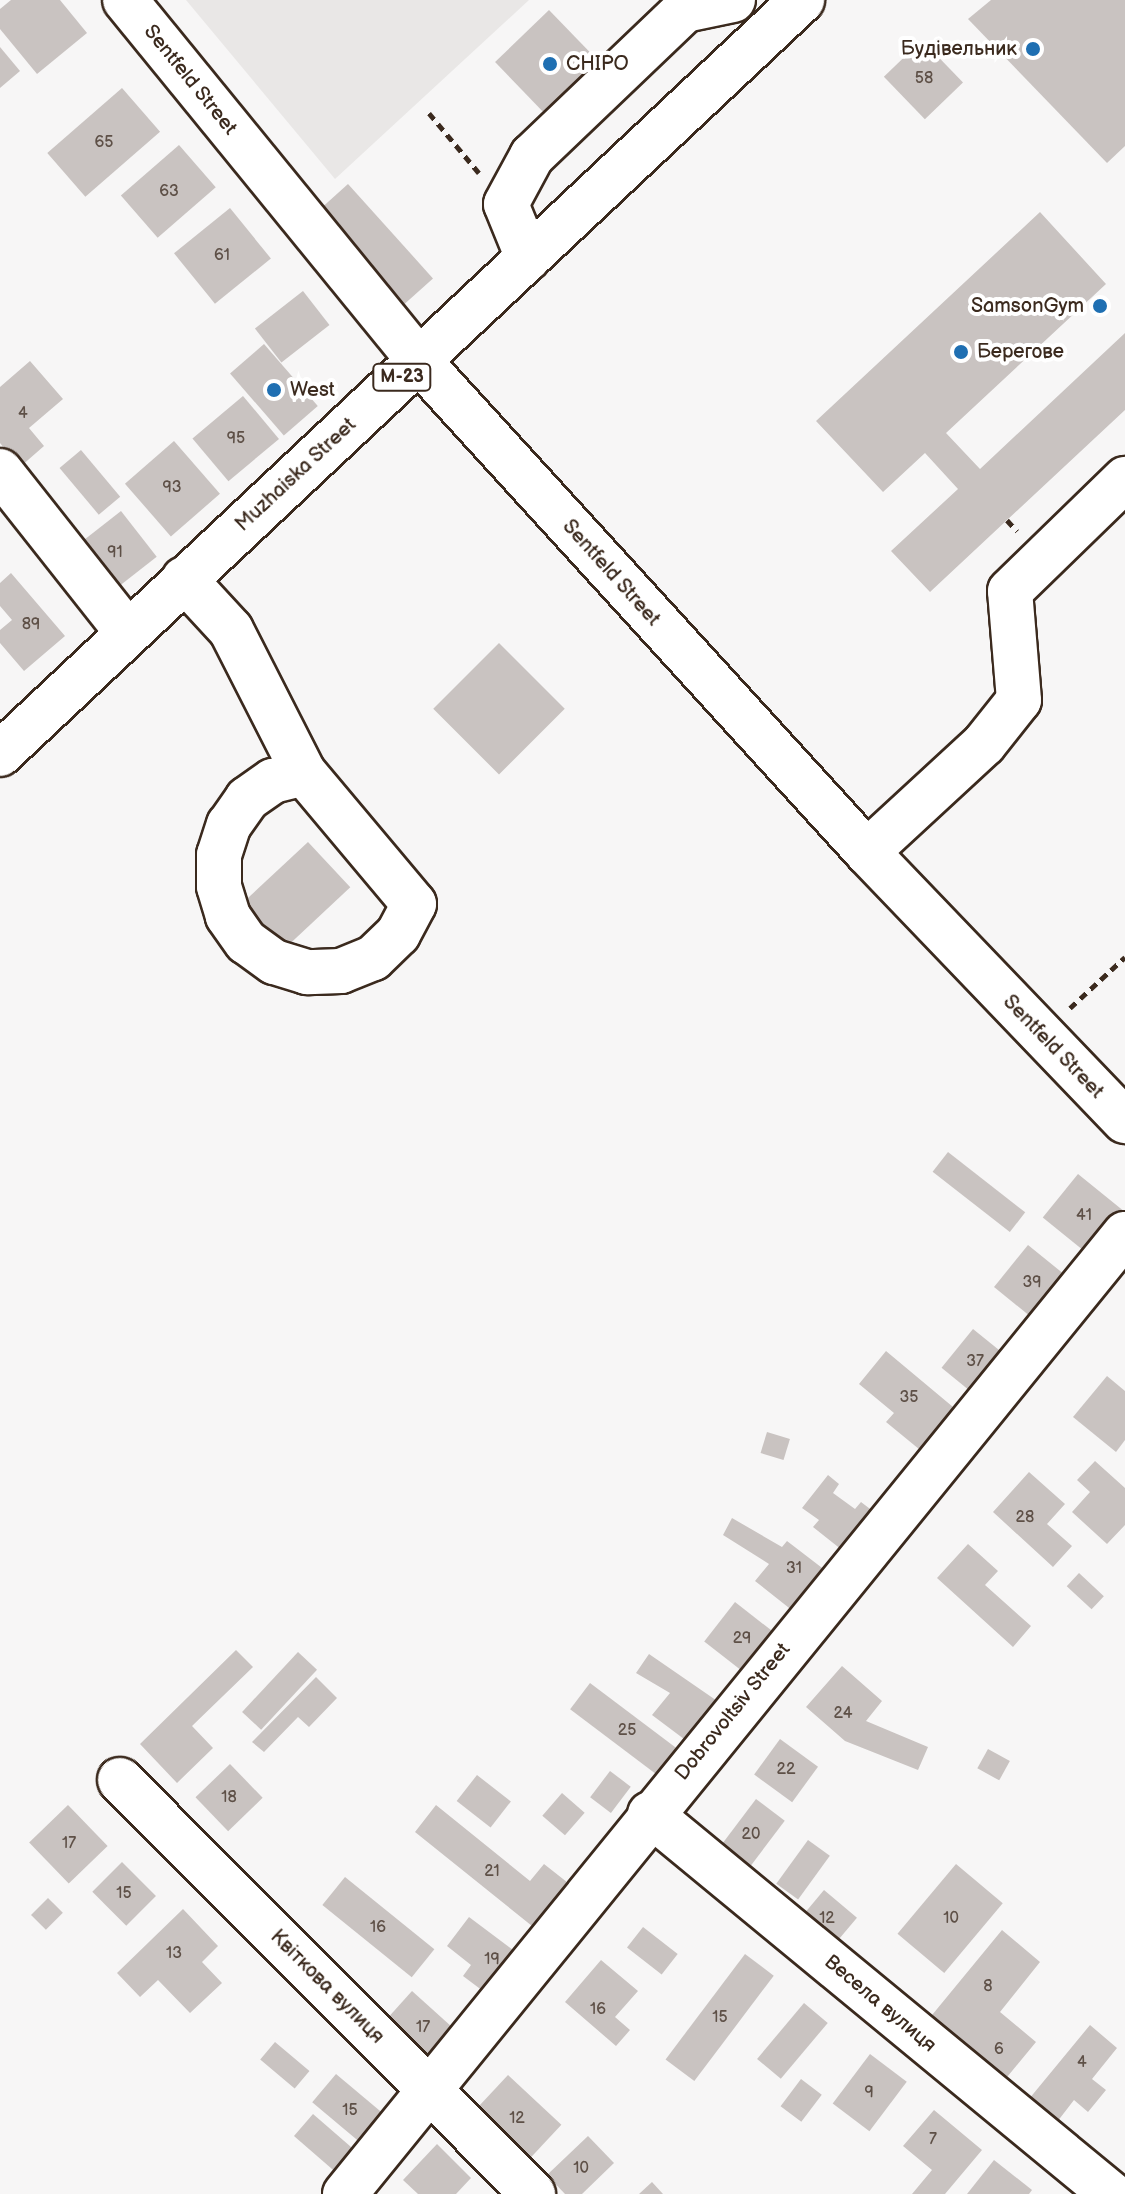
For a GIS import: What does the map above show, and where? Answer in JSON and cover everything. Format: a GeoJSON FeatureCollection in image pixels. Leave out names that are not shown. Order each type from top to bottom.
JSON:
{"type":"FeatureCollection","features":[{"type":"Feature","properties":{"kind":"main road","name":"Sentfeld Street"},"geometry":{"type":"LineString","coordinates":[[125,0],[419,361],[867,852],[1125,1121]]}},
{"type":"Feature","properties":{"kind":"main road"},"geometry":{"type":"LineString","coordinates":[[528,258],[506,204],[532,156],[685,10],[733,0]]}},
{"type":"Feature","properties":{"kind":"main road","name":"Muzhaiska Street"},"geometry":{"type":"LineString","coordinates":[[0,754],[528,258],[788,4]]}},
{"type":"Feature","properties":{"kind":"main road"},"geometry":{"type":"LineString","coordinates":[[0,471],[127,632]]}},
{"type":"Feature","properties":{"kind":"main road"},"geometry":{"type":"LineString","coordinates":[[867,852],[984,744],[1019,700],[1010,591],[1125,479]]}},
{"type":"Feature","properties":{"kind":"main road"},"geometry":{"type":"LineString","coordinates":[[184,579],[231,630],[304,773],[414,904],[390,942],[373,958],[341,971],[307,972],[274,962],[246,942],[228,916],[219,886],[219,855],[229,825],[247,799],[273,781],[304,773]]}},
{"type":"Feature","properties":{"kind":"main road","name":"Dobrovoltsiv Street"},"geometry":{"type":"LineString","coordinates":[[345,2194],[650,1814],[1125,1234]]}},
{"type":"Feature","properties":{"kind":"main road","name":"Квіткова вулиця"},"geometry":{"type":"LineString","coordinates":[[120,1780],[533,2194]]}},
{"type":"Feature","properties":{"kind":"main road","name":"Весела вулиця"},"geometry":{"type":"LineString","coordinates":[[650,1814],[1111,2194]]}},
{"type":"Feature","properties":{"kind":"path"},"geometry":{"type":"LineString","coordinates":[[429,113],[506,204]]}},
{"type":"Feature","properties":{"kind":"path"},"geometry":{"type":"LineString","coordinates":[[1066,1012],[1125,957]]}},
{"type":"Feature","properties":{"kind":"shaded area"},"geometry":{"type":"Polygon","coordinates":[[[186,0],[529,0],[335,179],[186,0]]]}},
{"type":"Feature","properties":{"kind":"building"},"geometry":{"type":"Polygon","coordinates":[[[11,0],[60,0],[87,33],[37,74],[0,29],[0,9],[11,0]]]}},
{"type":"Feature","properties":{"kind":"building"},"geometry":{"type":"Polygon","coordinates":[[[991,0],[1125,0],[1125,146],[1107,163],[968,19],[991,0]]]}},
{"type":"Feature","properties":{"kind":"building","name":"CHIPO"},"geometry":{"type":"Polygon","coordinates":[[[549,10],[603,66],[549,118],[495,62],[549,10]]]}},
{"type":"Feature","properties":{"kind":"building"},"geometry":{"type":"Polygon","coordinates":[[[922,40],[963,82],[925,119],[884,77],[922,40]]]}},
{"type":"Feature","properties":{"kind":"building"},"geometry":{"type":"Polygon","coordinates":[[[0,47],[20,71],[0,88],[0,47]]]}},
{"type":"Feature","properties":{"kind":"building"},"geometry":{"type":"Polygon","coordinates":[[[122,88],[160,132],[85,197],[47,153],[122,88]]]}},
{"type":"Feature","properties":{"kind":"building"},"geometry":{"type":"Polygon","coordinates":[[[179,145],[216,187],[158,238],[121,196],[179,145]]]}},
{"type":"Feature","properties":{"kind":"building"},"geometry":{"type":"Polygon","coordinates":[[[348,184],[433,278],[396,312],[311,217],[348,184]]]}},
{"type":"Feature","properties":{"kind":"building"},"geometry":{"type":"Polygon","coordinates":[[[230,208],[271,259],[215,304],[174,253],[230,208]]]}},
{"type":"Feature","properties":{"kind":"building","name":"Берегове"},"geometry":{"type":"Polygon","coordinates":[[[1040,212],[1106,284],[946,433],[980,469],[1125,333],[1125,410],[930,592],[891,551],[958,489],[925,453],[883,492],[816,421],[1040,212]]]}},
{"type":"Feature","properties":{"kind":"building"},"geometry":{"type":"Polygon","coordinates":[[[303,291],[329,325],[281,362],[255,329],[303,291]]]}},
{"type":"Feature","properties":{"kind":"building","name":"West"},"geometry":{"type":"Polygon","coordinates":[[[264,344],[318,406],[284,435],[230,374],[264,344]]]}},
{"type":"Feature","properties":{"kind":"building"},"geometry":{"type":"Polygon","coordinates":[[[30,361],[63,399],[29,428],[44,446],[20,467],[0,443],[0,387],[30,361]]]}},
{"type":"Feature","properties":{"kind":"building"},"geometry":{"type":"Polygon","coordinates":[[[243,396],[279,439],[228,481],[192,438],[243,396]]]}},
{"type":"Feature","properties":{"kind":"building"},"geometry":{"type":"Polygon","coordinates":[[[174,441],[220,494],[171,536],[125,484],[174,441]]]}},
{"type":"Feature","properties":{"kind":"building"},"geometry":{"type":"Polygon","coordinates":[[[81,450],[120,497],[99,515],[60,468],[81,450]]]}},
{"type":"Feature","properties":{"kind":"building"},"geometry":{"type":"Polygon","coordinates":[[[121,511],[157,557],[109,594],[74,548],[121,511]]]}},
{"type":"Feature","properties":{"kind":"building"},"geometry":{"type":"Polygon","coordinates":[[[11,573],[65,636],[24,671],[0,643],[0,630],[12,620],[0,606],[0,583],[11,573]]]}},
{"type":"Feature","properties":{"kind":"building"},"geometry":{"type":"Polygon","coordinates":[[[499,643],[565,709],[499,775],[433,709],[499,643]]]}},
{"type":"Feature","properties":{"kind":"building"},"geometry":{"type":"Polygon","coordinates":[[[308,842],[350,887],[284,949],[241,904],[308,842]]]}},
{"type":"Feature","properties":{"kind":"building"},"geometry":{"type":"Polygon","coordinates":[[[948,1152],[1025,1212],[1010,1232],[933,1172],[948,1152]]]}},
{"type":"Feature","properties":{"kind":"building"},"geometry":{"type":"Polygon","coordinates":[[[1078,1174],[1125,1212],[1089,1255],[1043,1218],[1078,1174]]]}},
{"type":"Feature","properties":{"kind":"building"},"geometry":{"type":"Polygon","coordinates":[[[1028,1245],[1070,1279],[1036,1321],[994,1287],[1028,1245]]]}},
{"type":"Feature","properties":{"kind":"building"},"geometry":{"type":"Polygon","coordinates":[[[973,1329],[1008,1357],[977,1396],[942,1368],[973,1329]]]}},
{"type":"Feature","properties":{"kind":"building"},"geometry":{"type":"Polygon","coordinates":[[[886,1351],[959,1412],[925,1454],[886,1422],[894,1413],[859,1384],[886,1351]]]}},
{"type":"Feature","properties":{"kind":"building"},"geometry":{"type":"Polygon","coordinates":[[[1107,1376],[1125,1391],[1125,1440],[1116,1452],[1073,1417],[1107,1376]]]}},
{"type":"Feature","properties":{"kind":"building"},"geometry":{"type":"Polygon","coordinates":[[[767,1432],[790,1439],[784,1460],[761,1453],[767,1432]]]}},
{"type":"Feature","properties":{"kind":"building"},"geometry":{"type":"Polygon","coordinates":[[[1095,1461],[1125,1488],[1125,1525],[1107,1544],[1072,1512],[1090,1492],[1077,1480],[1095,1461]]]}},
{"type":"Feature","properties":{"kind":"building"},"geometry":{"type":"Polygon","coordinates":[[[1029,1472],[1065,1504],[1047,1524],[1072,1546],[1053,1567],[993,1512],[1029,1472]]]}},
{"type":"Feature","properties":{"kind":"building"},"geometry":{"type":"Polygon","coordinates":[[[828,1475],[839,1484],[833,1493],[855,1509],[861,1502],[878,1515],[847,1554],[813,1527],[819,1520],[802,1508],[828,1475]]]}},
{"type":"Feature","properties":{"kind":"building"},"geometry":{"type":"Polygon","coordinates":[[[732,1518],[782,1547],[787,1541],[830,1574],[798,1615],[755,1581],[769,1564],[723,1535],[732,1518]]]}},
{"type":"Feature","properties":{"kind":"building"},"geometry":{"type":"Polygon","coordinates":[[[968,1544],[998,1571],[985,1585],[1031,1626],[1013,1647],[937,1578],[968,1544]]]}},
{"type":"Feature","properties":{"kind":"building"},"geometry":{"type":"Polygon","coordinates":[[[1079,1573],[1104,1596],[1092,1609],[1067,1586],[1079,1573]]]}},
{"type":"Feature","properties":{"kind":"building"},"geometry":{"type":"Polygon","coordinates":[[[735,1602],[780,1637],[749,1676],[704,1641],[735,1602]]]}},
{"type":"Feature","properties":{"kind":"building"},"geometry":{"type":"Polygon","coordinates":[[[236,1650],[253,1667],[192,1726],[213,1748],[177,1783],[140,1744],[236,1650]]]}},
{"type":"Feature","properties":{"kind":"building"},"geometry":{"type":"Polygon","coordinates":[[[298,1652],[317,1670],[261,1730],[242,1712],[298,1652]]]}},
{"type":"Feature","properties":{"kind":"building"},"geometry":{"type":"Polygon","coordinates":[[[649,1654],[723,1705],[692,1745],[652,1715],[670,1693],[636,1673],[649,1654]]]}},
{"type":"Feature","properties":{"kind":"building"},"geometry":{"type":"Polygon","coordinates":[[[842,1666],[882,1701],[866,1721],[928,1747],[918,1770],[845,1741],[806,1707],[842,1666]]]}},
{"type":"Feature","properties":{"kind":"building"},"geometry":{"type":"Polygon","coordinates":[[[316,1677],[337,1698],[309,1727],[298,1717],[264,1752],[252,1742],[316,1677]]]}},
{"type":"Feature","properties":{"kind":"building"},"geometry":{"type":"Polygon","coordinates":[[[590,1683],[684,1754],[664,1780],[570,1709],[590,1683]]]}},
{"type":"Feature","properties":{"kind":"building"},"geometry":{"type":"Polygon","coordinates":[[[780,1739],[818,1767],[792,1802],[754,1775],[780,1739]]]}},
{"type":"Feature","properties":{"kind":"building"},"geometry":{"type":"Polygon","coordinates":[[[988,1749],[1010,1761],[999,1780],[977,1768],[988,1749]]]}},
{"type":"Feature","properties":{"kind":"building"},"geometry":{"type":"Polygon","coordinates":[[[230,1764],[263,1798],[228,1831],[195,1797],[230,1764]]]}},
{"type":"Feature","properties":{"kind":"building"},"geometry":{"type":"Polygon","coordinates":[[[610,1771],[631,1787],[611,1813],[590,1797],[610,1771]]]}},
{"type":"Feature","properties":{"kind":"building"},"geometry":{"type":"Polygon","coordinates":[[[477,1775],[511,1801],[491,1827],[457,1801],[477,1775]]]}},
{"type":"Feature","properties":{"kind":"building"},"geometry":{"type":"Polygon","coordinates":[[[562,1793],[585,1813],[565,1835],[542,1816],[562,1793]]]}},
{"type":"Feature","properties":{"kind":"building"},"geometry":{"type":"Polygon","coordinates":[[[756,1799],[785,1821],[747,1871],[718,1849],[756,1799]]]}},
{"type":"Feature","properties":{"kind":"building"},"geometry":{"type":"Polygon","coordinates":[[[68,1805],[108,1846],[69,1884],[29,1843],[68,1805]]]}},
{"type":"Feature","properties":{"kind":"building"},"geometry":{"type":"Polygon","coordinates":[[[436,1805],[530,1881],[544,1864],[577,1890],[542,1934],[415,1832],[436,1805]]]}},
{"type":"Feature","properties":{"kind":"building"},"geometry":{"type":"Polygon","coordinates":[[[808,1840],[830,1856],[798,1900],[776,1884],[808,1840]]]}},
{"type":"Feature","properties":{"kind":"building"},"geometry":{"type":"Polygon","coordinates":[[[122,1862],[156,1896],[126,1926],[92,1892],[122,1862]]]}},
{"type":"Feature","properties":{"kind":"building"},"geometry":{"type":"Polygon","coordinates":[[[956,1864],[1003,1903],[944,1973],[898,1934],[956,1864]]]}},
{"type":"Feature","properties":{"kind":"building"},"geometry":{"type":"Polygon","coordinates":[[[345,1877],[434,1949],[412,1977],[322,1905],[345,1877]]]}},
{"type":"Feature","properties":{"kind":"building"},"geometry":{"type":"Polygon","coordinates":[[[824,1890],[857,1918],[831,1948],[798,1921],[824,1890]]]}},
{"type":"Feature","properties":{"kind":"building"},"geometry":{"type":"Polygon","coordinates":[[[48,1898],[63,1913],[46,1930],[31,1915],[48,1898]]]}},
{"type":"Feature","properties":{"kind":"building"},"geometry":{"type":"Polygon","coordinates":[[[183,1909],[218,1946],[202,1962],[222,1983],[190,2013],[158,1980],[140,1997],[117,1973],[183,1909]]]}},
{"type":"Feature","properties":{"kind":"building"},"geometry":{"type":"Polygon","coordinates":[[[469,1917],[521,1956],[491,1997],[463,1976],[471,1965],[447,1946],[469,1917]]]}},
{"type":"Feature","properties":{"kind":"building"},"geometry":{"type":"Polygon","coordinates":[[[643,1927],[678,1954],[662,1975],[627,1947],[643,1927]]]}},
{"type":"Feature","properties":{"kind":"building"},"geometry":{"type":"Polygon","coordinates":[[[1002,1930],[1040,1962],[1000,2012],[1036,2042],[998,2088],[923,2026],[1002,1930]]]}},
{"type":"Feature","properties":{"kind":"building"},"geometry":{"type":"Polygon","coordinates":[[[745,1954],[774,1976],[694,2081],[666,2059],[745,1954]]]}},
{"type":"Feature","properties":{"kind":"building"},"geometry":{"type":"Polygon","coordinates":[[[601,1960],[638,1991],[615,2017],[630,2030],[616,2046],[565,2002],[601,1960]]]}},
{"type":"Feature","properties":{"kind":"building"},"geometry":{"type":"Polygon","coordinates":[[[412,1991],[461,2035],[434,2066],[385,2021],[412,1991]]]}},
{"type":"Feature","properties":{"kind":"building"},"geometry":{"type":"Polygon","coordinates":[[[804,2003],[828,2023],[781,2079],[757,2059],[804,2003]]]}},
{"type":"Feature","properties":{"kind":"building"},"geometry":{"type":"Polygon","coordinates":[[[1090,2025],[1117,2048],[1092,2079],[1106,2090],[1088,2112],[1074,2100],[1057,2122],[1029,2099],[1090,2025]]]}},
{"type":"Feature","properties":{"kind":"building"},"geometry":{"type":"Polygon","coordinates":[[[275,2042],[309,2071],[295,2089],[260,2060],[275,2042]]]}},
{"type":"Feature","properties":{"kind":"building"},"geometry":{"type":"Polygon","coordinates":[[[870,2054],[907,2082],[869,2131],[833,2104],[870,2054]]]}},
{"type":"Feature","properties":{"kind":"building"},"geometry":{"type":"Polygon","coordinates":[[[336,2074],[390,2119],[366,2147],[312,2102],[336,2074]]]}},
{"type":"Feature","properties":{"kind":"building"},"geometry":{"type":"Polygon","coordinates":[[[508,2075],[561,2125],[527,2161],[474,2112],[508,2075]]]}},
{"type":"Feature","properties":{"kind":"building"},"geometry":{"type":"Polygon","coordinates":[[[801,2079],[822,2095],[801,2122],[781,2106],[801,2079]]]}},
{"type":"Feature","properties":{"kind":"building"},"geometry":{"type":"Polygon","coordinates":[[[934,2110],[982,2150],[945,2194],[912,2194],[932,2170],[903,2146],[934,2110]]]}},
{"type":"Feature","properties":{"kind":"building"},"geometry":{"type":"Polygon","coordinates":[[[313,2114],[361,2155],[342,2177],[294,2136],[313,2114]]]}},
{"type":"Feature","properties":{"kind":"building"},"geometry":{"type":"Polygon","coordinates":[[[588,2136],[614,2163],[582,2194],[565,2194],[547,2175],[588,2136]]]}},
{"type":"Feature","properties":{"kind":"building"},"geometry":{"type":"Polygon","coordinates":[[[437,2144],[471,2178],[456,2194],[418,2194],[403,2180],[437,2144]]]}},
{"type":"Feature","properties":{"kind":"building"},"geometry":{"type":"Polygon","coordinates":[[[994,2160],[1032,2190],[1029,2194],[967,2194],[994,2160]]]}},
{"type":"Feature","properties":{"kind":"building"},"geometry":{"type":"Polygon","coordinates":[[[652,2182],[663,2194],[639,2194],[652,2182]]]}},
{"type":"Feature","properties":{"kind":"place","name":"Будівельник"},"geometry":{"type":"Point","coordinates":[1033,49]}},
{"type":"Feature","properties":{"kind":"place","name":"CHIPO"},"geometry":{"type":"Point","coordinates":[550,64]}},
{"type":"Feature","properties":{"kind":"place","name":"SamsonGym"},"geometry":{"type":"Point","coordinates":[1100,306]}},
{"type":"Feature","properties":{"kind":"place","name":"Берегове"},"geometry":{"type":"Point","coordinates":[961,352]}},
{"type":"Feature","properties":{"kind":"place","name":"West"},"geometry":{"type":"Point","coordinates":[274,390]}}]}
